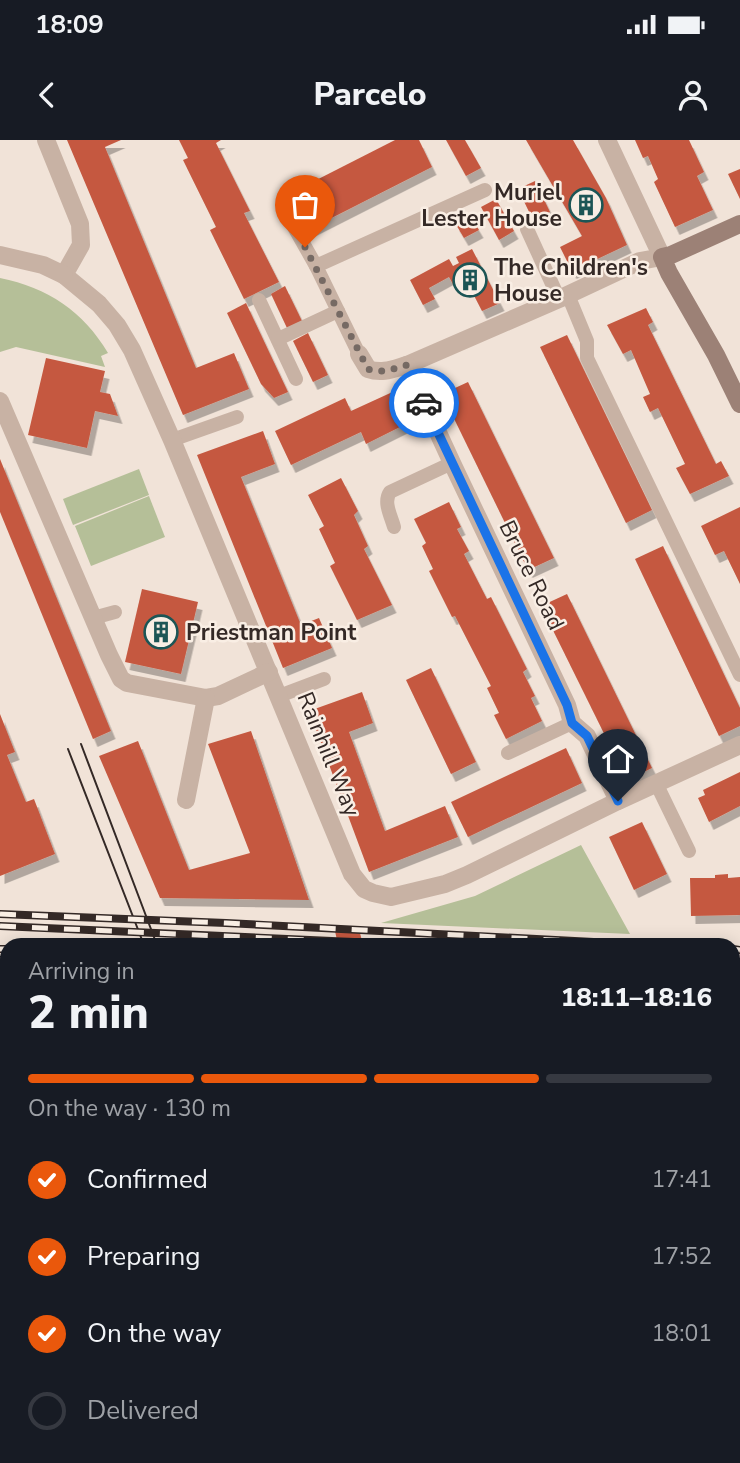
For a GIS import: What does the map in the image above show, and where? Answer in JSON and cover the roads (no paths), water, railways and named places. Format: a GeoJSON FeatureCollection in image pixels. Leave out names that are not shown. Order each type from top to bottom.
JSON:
{"type":"FeatureCollection","features":[{"type":"Feature","properties":{"kind":"main road"},"geometry":{"type":"LineString","coordinates":[[740,224],[671,256],[662,257],[740,404]]}},
{"type":"Feature","properties":{"kind":"street"},"geometry":{"type":"LineString","coordinates":[[46,140],[80,224],[81,245],[64,275]]}},
{"type":"Feature","properties":{"kind":"street"},"geometry":{"type":"LineString","coordinates":[[359,354],[368,369],[377,372],[407,365],[640,261],[662,257],[607,140]]}},
{"type":"Feature","properties":{"kind":"street","name":"Rainhill Way"},"geometry":{"type":"LineString","coordinates":[[0,255],[43,265],[64,275],[99,304],[117,325],[132,350],[352,874],[364,889],[391,897],[445,884],[740,745]]}},
{"type":"Feature","properties":{"kind":"street","name":"Bruce Road"},"geometry":{"type":"LineString","coordinates":[[407,365],[567,705],[572,723],[587,736],[618,801]]}},
{"type":"Feature","properties":{"kind":"street"},"geometry":{"type":"LineString","coordinates":[[0,401],[121,679],[127,683],[206,698],[218,696],[269,673]]}},
{"type":"Feature","properties":{"kind":"street"},"geometry":{"type":"LineString","coordinates":[[187,800],[206,698]]}},
{"type":"Feature","properties":{"kind":"lane"},"geometry":{"type":"LineString","coordinates":[[316,266],[485,190]]}},
{"type":"Feature","properties":{"kind":"lane"},"geometry":{"type":"LineString","coordinates":[[294,227],[359,354]]}},
{"type":"Feature","properties":{"kind":"lane"},"geometry":{"type":"LineString","coordinates":[[527,229],[587,341],[587,358],[740,675]]}},
{"type":"Feature","properties":{"kind":"lane"},"geometry":{"type":"LineString","coordinates":[[259,300],[296,379]]}},
{"type":"Feature","properties":{"kind":"lane"},"geometry":{"type":"LineString","coordinates":[[278,340],[338,312]]}},
{"type":"Feature","properties":{"kind":"lane"},"geometry":{"type":"LineString","coordinates":[[172,440],[237,417]]}},
{"type":"Feature","properties":{"kind":"lane"},"geometry":{"type":"LineString","coordinates":[[394,527],[386,501],[390,492],[452,463]]}},
{"type":"Feature","properties":{"kind":"lane"},"geometry":{"type":"LineString","coordinates":[[93,618],[116,612]]}},
{"type":"Feature","properties":{"kind":"lane"},"geometry":{"type":"LineString","coordinates":[[279,696],[324,678]]}},
{"type":"Feature","properties":{"kind":"lane"},"geometry":{"type":"LineString","coordinates":[[508,753],[572,723]]}},
{"type":"Feature","properties":{"kind":"lane"},"geometry":{"type":"LineString","coordinates":[[656,783],[689,851]]}},
{"type":"Feature","properties":{"kind":"tram line"},"geometry":{"type":"LineString","coordinates":[[81,744],[154,938]]}},
{"type":"Feature","properties":{"kind":"tram line"},"geometry":{"type":"LineString","coordinates":[[68,749],[141,938]]}},
{"type":"Feature","properties":{"kind":"railway"},"geometry":{"type":"LineString","coordinates":[[0,914],[516,938]]}},
{"type":"Feature","properties":{"kind":"railway"},"geometry":{"type":"LineString","coordinates":[[0,926],[266,938]]}},
{"type":"Feature","properties":{"kind":"place","name":"Muriel Lester House"},"geometry":{"type":"Point","coordinates":[586,205]}},
{"type":"Feature","properties":{"kind":"place","name":"The Children's House"},"geometry":{"type":"Point","coordinates":[470,280]}},
{"type":"Feature","properties":{"kind":"place","name":"Priestman Point"},"geometry":{"type":"Point","coordinates":[161,632]}}]}
